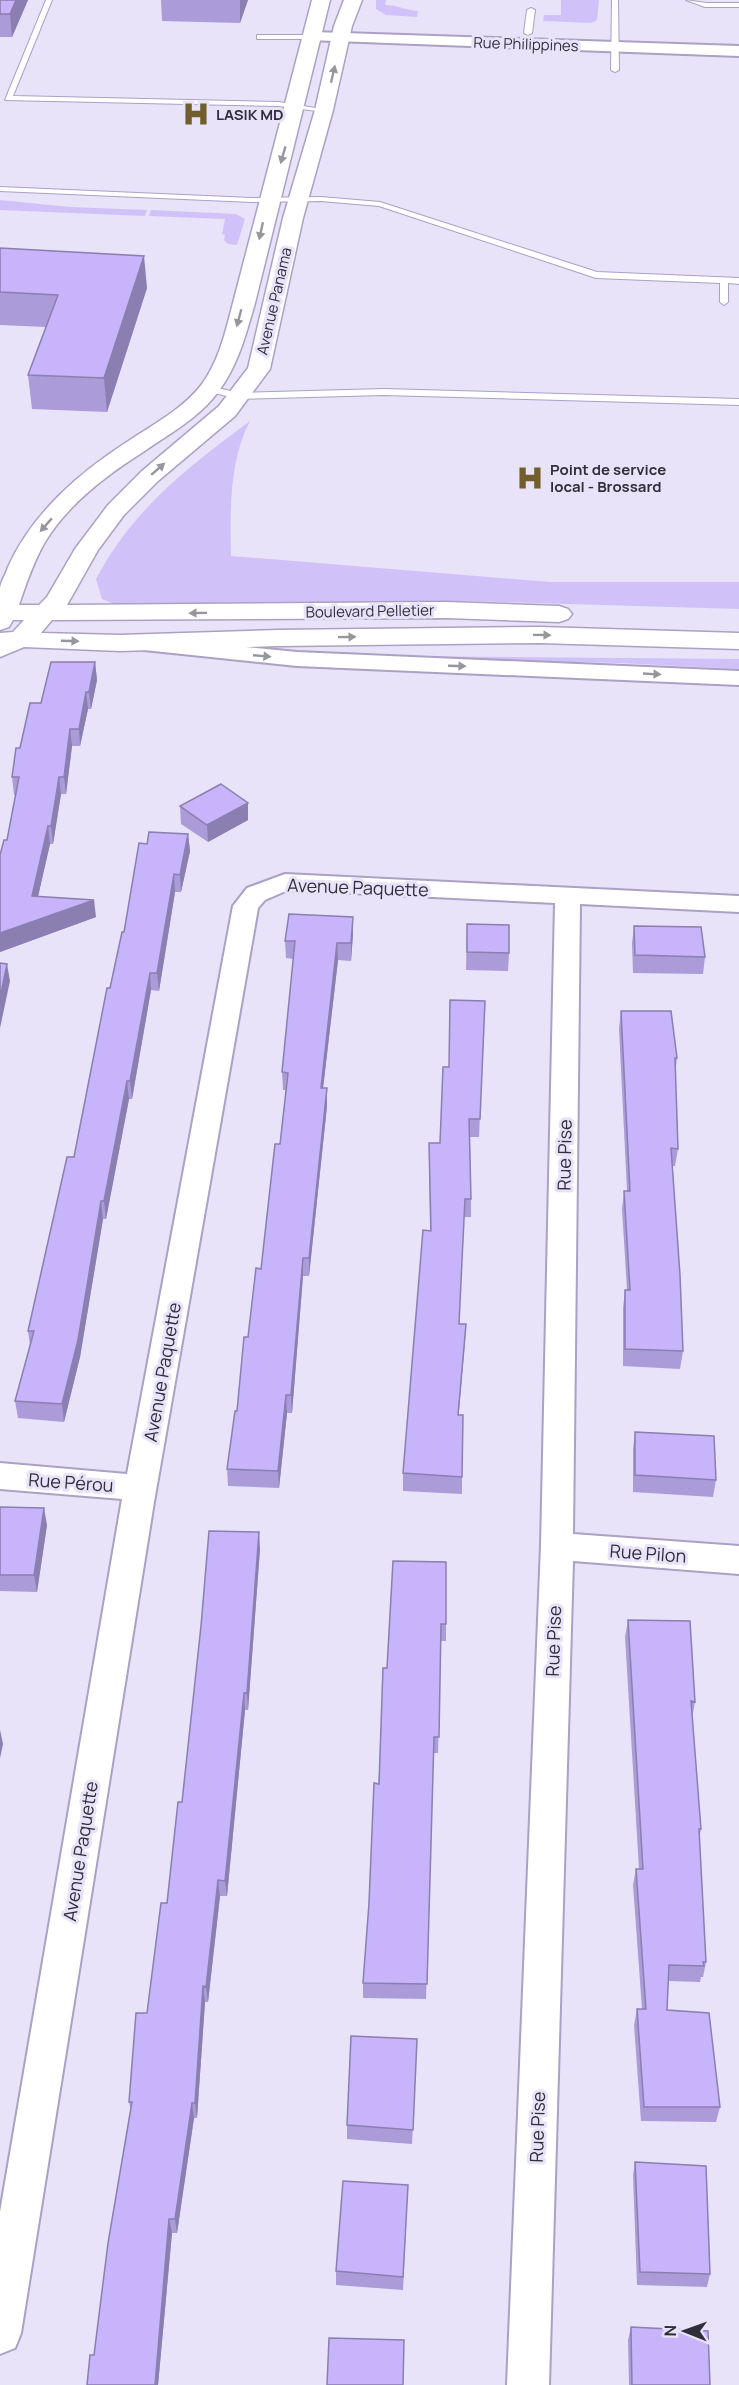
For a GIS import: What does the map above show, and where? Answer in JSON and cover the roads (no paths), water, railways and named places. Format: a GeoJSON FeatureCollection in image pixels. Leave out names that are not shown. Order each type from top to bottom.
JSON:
{"type":"FeatureCollection","features":[{"type":"Feature","properties":{"kind":"street","name":"Avenue Panama"},"geometry":{"type":"LineString","coordinates":[[1,616],[33,542],[71,497],[86,482],[165,426],[209,389],[219,375],[234,336],[295,108],[321,0]]}},
{"type":"Feature","properties":{"kind":"street","name":"Avenue Panama"},"geometry":{"type":"LineString","coordinates":[[6,642],[44,614],[57,601],[87,549],[116,510],[150,476],[227,411],[259,369],[299,198],[352,0]]}},
{"type":"Feature","properties":{"kind":"street","name":"Rue Philippines"},"geometry":{"type":"LineString","coordinates":[[314,31],[615,41],[739,39]]}},
{"type":"Feature","properties":{"kind":"street","name":"Rue Philippines"},"geometry":{"type":"LineString","coordinates":[[342,32],[528,33],[739,51]]}},
{"type":"Feature","properties":{"kind":"street","name":"Boulevard Pelletier"},"geometry":{"type":"LineString","coordinates":[[1,616],[446,610],[739,620]]}},
{"type":"Feature","properties":{"kind":"street","name":"Boulevard Pelletier"},"geometry":{"type":"LineString","coordinates":[[6,642],[120,643],[278,638],[540,635],[739,640]]}},
{"type":"Feature","properties":{"kind":"street","name":"Boulevard Pelletier"},"geometry":{"type":"LineString","coordinates":[[120,643],[297,659],[739,678]]}},
{"type":"Feature","properties":{"kind":"street","name":"Avenue Paquette"},"geometry":{"type":"LineString","coordinates":[[0,2334],[141,1488],[246,906],[256,894],[285,882],[739,904]]}},
{"type":"Feature","properties":{"kind":"street","name":"Rue Pise"},"geometry":{"type":"LineString","coordinates":[[528,2385],[557,1546],[568,897]]}},
{"type":"Feature","properties":{"kind":"street","name":"Rue Pérou"},"geometry":{"type":"LineString","coordinates":[[0,1476],[141,1488]]}},
{"type":"Feature","properties":{"kind":"street","name":"Rue Pilon"},"geometry":{"type":"LineString","coordinates":[[557,1546],[739,1560]]}},
{"type":"Feature","properties":{"kind":"lane"},"geometry":{"type":"LineString","coordinates":[[49,0],[8,98],[279,105],[324,110]]}},
{"type":"Feature","properties":{"kind":"lane"},"geometry":{"type":"LineString","coordinates":[[615,0],[615,70]]}},
{"type":"Feature","properties":{"kind":"lane"},"geometry":{"type":"LineString","coordinates":[[689,0],[705,5],[739,5]]}},
{"type":"Feature","properties":{"kind":"lane"},"geometry":{"type":"LineString","coordinates":[[528,33],[531,10]]}},
{"type":"Feature","properties":{"kind":"lane"},"geometry":{"type":"LineString","coordinates":[[260,37],[314,31]]}},
{"type":"Feature","properties":{"kind":"lane"},"geometry":{"type":"LineString","coordinates":[[0,189],[269,201],[299,198],[380,204],[597,275],[739,281]]}},
{"type":"Feature","properties":{"kind":"lane"},"geometry":{"type":"LineString","coordinates":[[724,280],[724,302]]}},
{"type":"Feature","properties":{"kind":"lane"},"geometry":{"type":"LineString","coordinates":[[209,389],[239,396],[384,392],[739,402]]}},
{"type":"Feature","properties":{"kind":"place","name":"LASIK MD"},"geometry":{"type":"Point","coordinates":[196,114]}},
{"type":"Feature","properties":{"kind":"place","name":"Point de service local - Brossard"},"geometry":{"type":"Point","coordinates":[530,478]}}]}
